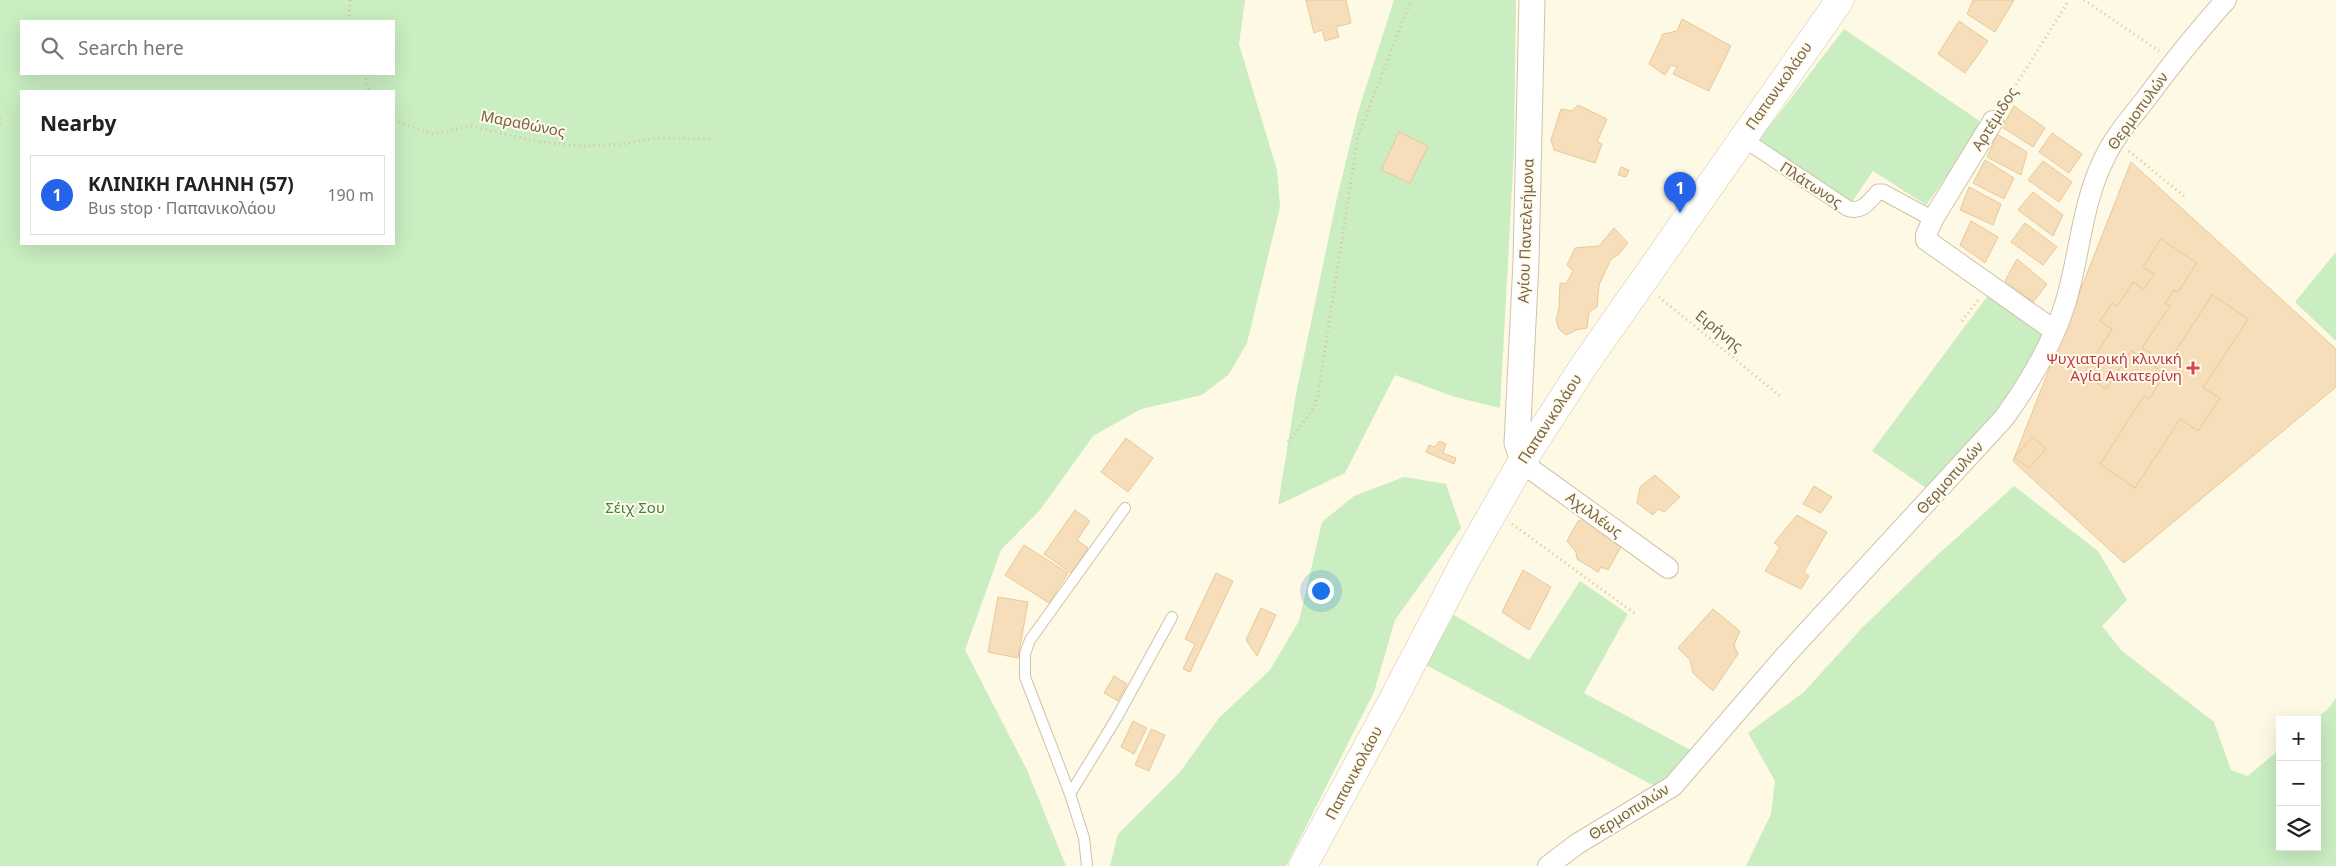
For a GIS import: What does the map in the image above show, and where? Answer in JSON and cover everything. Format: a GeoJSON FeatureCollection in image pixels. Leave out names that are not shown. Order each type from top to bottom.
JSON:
{"type":"FeatureCollection","features":[{"type":"Feature","properties":{"kind":"main road","name":"Παπανικολάου"},"geometry":{"type":"LineString","coordinates":[[1303,866],[1493,510],[1522,460],[1585,364],[1840,0]]}},
{"type":"Feature","properties":{"kind":"street","name":"Αγίου Παντελεήμονα"},"geometry":{"type":"LineString","coordinates":[[1522,460],[1518,449],[1517,436],[1526,262],[1532,0]]}},
{"type":"Feature","properties":{"kind":"street","name":"Θερμοπυλών"},"geometry":{"type":"LineString","coordinates":[[1548,866],[1577,844],[1673,786],[1785,656],[2004,418],[2029,384],[2055,331],[2066,301],[2092,187],[2104,158],[2115,139],[2199,29],[2226,0]]}},
{"type":"Feature","properties":{"kind":"street","name":"Αρτέμιδος"},"geometry":{"type":"LineString","coordinates":[[1989,286],[1926,240],[1926,235],[1933,219],[1993,121]]}},
{"type":"Feature","properties":{"kind":"street","name":"Πλάτωνος"},"geometry":{"type":"LineString","coordinates":[[1742,138],[1847,208],[1858,210],[1878,192],[1883,192],[1933,219]]}},
{"type":"Feature","properties":{"kind":"street"},"geometry":{"type":"LineString","coordinates":[[1989,286],[2055,331]]}},
{"type":"Feature","properties":{"kind":"street","name":"Αχιλλέως"},"geometry":{"type":"LineString","coordinates":[[1522,460],[1532,470],[1668,568]]}},
{"type":"Feature","properties":{"kind":"lane"},"geometry":{"type":"LineString","coordinates":[[1087,866],[1084,838],[1070,794],[1025,677],[1025,654],[1030,640],[1125,508]]}},
{"type":"Feature","properties":{"kind":"lane"},"geometry":{"type":"LineString","coordinates":[[1070,794],[1116,719],[1172,617]]}},
{"type":"Feature","properties":{"kind":"path"},"geometry":{"type":"LineString","coordinates":[[349,20],[350,0]]}},
{"type":"Feature","properties":{"kind":"path"},"geometry":{"type":"LineString","coordinates":[[1288,442],[1314,408],[1318,394],[1358,136],[1411,0]]}},
{"type":"Feature","properties":{"kind":"path","name":"Αρτέμιδος"},"geometry":{"type":"LineString","coordinates":[[1993,121],[2069,0]]}},
{"type":"Feature","properties":{"kind":"path"},"geometry":{"type":"LineString","coordinates":[[2084,0],[2174,62]]}},
{"type":"Feature","properties":{"kind":"path"},"geometry":{"type":"LineString","coordinates":[[364,75],[369,90]]}},
{"type":"Feature","properties":{"kind":"path"},"geometry":{"type":"LineString","coordinates":[[0,118],[0,128]]}},
{"type":"Feature","properties":{"kind":"path","name":"Μαραθώνος"},"geometry":{"type":"LineString","coordinates":[[395,121],[432,134],[472,126],[534,141],[583,146],[622,144],[658,138],[710,139]]}},
{"type":"Feature","properties":{"kind":"path"},"geometry":{"type":"LineString","coordinates":[[2115,139],[2185,197]]}},
{"type":"Feature","properties":{"kind":"path","name":"Ειρήνης"},"geometry":{"type":"LineString","coordinates":[[1643,283],[1780,396]]}},
{"type":"Feature","properties":{"kind":"path"},"geometry":{"type":"LineString","coordinates":[[1962,321],[1989,286]]}},
{"type":"Feature","properties":{"kind":"path"},"geometry":{"type":"LineString","coordinates":[[1493,510],[1637,615]]}},
{"type":"Feature","properties":{"kind":"green space","name":"Σέιχ Σου"},"geometry":{"type":"Polygon","coordinates":[[[0,0],[1245,0],[1239,44],[1277,170],[1280,207],[1247,343],[1229,374],[1202,395],[1141,409],[1093,436],[1040,510],[1001,550],[965,650],[1027,770],[1066,866],[0,866],[0,0]]]}},
{"type":"Feature","properties":{"kind":"green space"},"geometry":{"type":"Polygon","coordinates":[[[1394,0],[1516,0],[1514,150],[1500,408],[1455,397],[1395,375],[1345,473],[1278,505],[1296,394],[1337,198],[1358,112],[1394,0]]]}},
{"type":"Feature","properties":{"kind":"green space"},"geometry":{"type":"Polygon","coordinates":[[[1844,29],[1984,124],[1926,205],[1873,171],[1852,202],[1759,140],[1844,29]]]}},
{"type":"Feature","properties":{"kind":"green space"},"geometry":{"type":"Polygon","coordinates":[[[2336,252],[2336,341],[2295,302],[2336,252]]]}},
{"type":"Feature","properties":{"kind":"green space"},"geometry":{"type":"Polygon","coordinates":[[[1989,294],[2043,335],[2002,409],[1932,492],[1872,451],[1989,294]]]}},
{"type":"Feature","properties":{"kind":"green space"},"geometry":{"type":"Polygon","coordinates":[[[1404,477],[1446,484],[1461,528],[1395,620],[1374,692],[1286,866],[1110,866],[1118,834],[1180,772],[1219,718],[1270,670],[1299,621],[1322,522],[1354,496],[1404,477]]]}},
{"type":"Feature","properties":{"kind":"green space"},"geometry":{"type":"Polygon","coordinates":[[[2014,486],[2098,551],[2127,600],[2102,626],[2122,651],[2214,722],[2231,770],[2248,776],[2276,752],[2276,851],[2321,851],[2321,716],[2319,716],[2328,709],[2336,698],[2336,866],[1746,866],[1771,814],[1775,781],[1748,733],[1804,692],[1862,628],[1932,560],[2014,486]]]}},
{"type":"Feature","properties":{"kind":"green space"},"geometry":{"type":"Polygon","coordinates":[[[1580,581],[1628,614],[1584,693],[1698,754],[1662,790],[1426,665],[1454,615],[1529,660],[1580,581]]]}},
{"type":"Feature","properties":{"kind":"building"},"geometry":{"type":"Polygon","coordinates":[[[1306,0],[1346,0],[1351,23],[1336,27],[1339,37],[1325,41],[1322,30],[1314,33],[1306,0]]]}},
{"type":"Feature","properties":{"kind":"building"},"geometry":{"type":"Polygon","coordinates":[[[1973,0],[2014,0],[1995,32],[1967,14],[1973,0]]]}},
{"type":"Feature","properties":{"kind":"building"},"geometry":{"type":"Polygon","coordinates":[[[1682,19],[1731,46],[1709,91],[1673,74],[1677,67],[1671,65],[1665,75],[1649,64],[1663,34],[1677,31],[1682,19]]]}},
{"type":"Feature","properties":{"kind":"building"},"geometry":{"type":"Polygon","coordinates":[[[1959,21],[1988,41],[1965,73],[1938,54],[1959,21]]]}},
{"type":"Feature","properties":{"kind":"building"},"geometry":{"type":"Polygon","coordinates":[[[1578,105],[1607,119],[1597,142],[1602,144],[1595,163],[1554,150],[1551,140],[1561,109],[1572,111],[1578,105]]]}},
{"type":"Feature","properties":{"kind":"building"},"geometry":{"type":"Polygon","coordinates":[[[2014,106],[2045,128],[2033,147],[2002,127],[2014,106]]]}},
{"type":"Feature","properties":{"kind":"building"},"geometry":{"type":"Polygon","coordinates":[[[1399,132],[1428,146],[1410,183],[1381,170],[1399,132]]]}},
{"type":"Feature","properties":{"kind":"building"},"geometry":{"type":"Polygon","coordinates":[[[2052,133],[2082,154],[2069,173],[2039,152],[2052,133]]]}},
{"type":"Feature","properties":{"kind":"building"},"geometry":{"type":"Polygon","coordinates":[[[1997,134],[2027,152],[2021,175],[1987,157],[1997,134]]]}},
{"type":"Feature","properties":{"kind":"building"},"geometry":{"type":"Polygon","coordinates":[[[1985,160],[2014,178],[2004,199],[1973,183],[1985,160]]]}},
{"type":"Feature","properties":{"kind":"building"},"geometry":{"type":"Polygon","coordinates":[[[2043,161],[2072,182],[2059,202],[2028,180],[2043,161]]]}},
{"type":"Feature","properties":{"kind":"building","name":"Ψυχιατρική κλινική Αγία Αικατερίνη"},"geometry":{"type":"Polygon","coordinates":[[[2131,162],[2336,349],[2336,387],[2124,563],[2013,461],[2131,162]]]}},
{"type":"Feature","properties":{"kind":"building"},"geometry":{"type":"Polygon","coordinates":[[[1621,167],[1629,170],[1626,177],[1618,175],[1621,167]]]}},
{"type":"Feature","properties":{"kind":"building"},"geometry":{"type":"Polygon","coordinates":[[[1969,187],[2001,204],[1993,225],[1960,210],[1969,187]]]}},
{"type":"Feature","properties":{"kind":"building"},"geometry":{"type":"Polygon","coordinates":[[[2033,192],[2063,215],[2053,236],[2018,210],[2033,192]]]}},
{"type":"Feature","properties":{"kind":"building"},"geometry":{"type":"Polygon","coordinates":[[[1971,221],[1998,237],[1985,263],[1960,245],[1971,221]]]}},
{"type":"Feature","properties":{"kind":"building"},"geometry":{"type":"Polygon","coordinates":[[[2025,223],[2057,247],[2043,265],[2011,242],[2025,223]]]}},
{"type":"Feature","properties":{"kind":"building"},"geometry":{"type":"Polygon","coordinates":[[[1614,228],[1628,243],[1618,255],[1611,259],[1599,285],[1597,307],[1589,312],[1587,328],[1576,330],[1566,335],[1559,329],[1556,320],[1559,308],[1560,283],[1566,284],[1573,271],[1567,265],[1575,248],[1599,246],[1614,228]]]}},
{"type":"Feature","properties":{"kind":"building"},"geometry":{"type":"Polygon","coordinates":[[[2161,239],[2197,263],[2178,292],[2174,290],[2165,303],[2170,306],[2142,348],[2167,364],[2212,295],[2248,319],[2203,388],[2220,398],[2198,431],[2180,419],[2135,488],[2100,464],[2144,396],[2149,399],[2165,374],[2131,351],[2106,389],[2083,374],[2112,329],[2100,321],[2112,303],[2117,306],[2133,282],[2144,289],[2154,274],[2143,267],[2161,239]]]}},
{"type":"Feature","properties":{"kind":"building"},"geometry":{"type":"Polygon","coordinates":[[[2017,259],[2047,284],[2033,302],[2005,281],[2017,259]]]}},
{"type":"Feature","properties":{"kind":"building"},"geometry":{"type":"Polygon","coordinates":[[[2032,437],[2046,449],[2029,468],[2014,458],[2032,437]]]}},
{"type":"Feature","properties":{"kind":"building"},"geometry":{"type":"Polygon","coordinates":[[[1126,438],[1153,458],[1128,492],[1101,472],[1126,438]]]}},
{"type":"Feature","properties":{"kind":"building"},"geometry":{"type":"Polygon","coordinates":[[[1439,441],[1446,444],[1443,453],[1456,458],[1454,464],[1426,452],[1429,445],[1435,447],[1439,441]]]}},
{"type":"Feature","properties":{"kind":"building"},"geometry":{"type":"Polygon","coordinates":[[[1655,475],[1680,497],[1664,512],[1658,509],[1653,515],[1637,503],[1640,487],[1655,475]]]}},
{"type":"Feature","properties":{"kind":"building"},"geometry":{"type":"Polygon","coordinates":[[[1814,486],[1832,497],[1821,513],[1803,504],[1814,486]]]}},
{"type":"Feature","properties":{"kind":"building"},"geometry":{"type":"Polygon","coordinates":[[[1075,510],[1090,521],[1077,540],[1088,548],[1071,573],[1044,554],[1075,510]]]}},
{"type":"Feature","properties":{"kind":"building"},"geometry":{"type":"Polygon","coordinates":[[[1797,515],[1827,532],[1804,572],[1809,576],[1801,589],[1765,571],[1780,547],[1774,543],[1797,515]]]}},
{"type":"Feature","properties":{"kind":"building"},"geometry":{"type":"Polygon","coordinates":[[[1587,518],[1621,547],[1608,570],[1601,567],[1598,572],[1577,559],[1576,552],[1567,541],[1578,521],[1587,518]]]}},
{"type":"Feature","properties":{"kind":"building"},"geometry":{"type":"Polygon","coordinates":[[[1024,545],[1068,573],[1049,603],[1005,575],[1024,545]]]}},
{"type":"Feature","properties":{"kind":"building"},"geometry":{"type":"Polygon","coordinates":[[[1523,570],[1551,587],[1529,630],[1502,612],[1523,570]]]}},
{"type":"Feature","properties":{"kind":"building"},"geometry":{"type":"Polygon","coordinates":[[[1216,573],[1233,581],[1190,672],[1183,669],[1195,644],[1185,639],[1216,573]]]}},
{"type":"Feature","properties":{"kind":"building"},"geometry":{"type":"Polygon","coordinates":[[[998,597],[1028,602],[1018,658],[988,652],[998,597]]]}},
{"type":"Feature","properties":{"kind":"building"},"geometry":{"type":"Polygon","coordinates":[[[1261,608],[1276,615],[1257,656],[1246,640],[1261,608]]]}},
{"type":"Feature","properties":{"kind":"building"},"geometry":{"type":"Polygon","coordinates":[[[1713,609],[1740,631],[1734,645],[1738,654],[1713,691],[1693,673],[1690,660],[1678,648],[1713,609]]]}},
{"type":"Feature","properties":{"kind":"building"},"geometry":{"type":"Polygon","coordinates":[[[1114,676],[1127,684],[1118,701],[1104,693],[1114,676]]]}},
{"type":"Feature","properties":{"kind":"building"},"geometry":{"type":"Polygon","coordinates":[[[1133,721],[1147,728],[1134,754],[1121,747],[1133,721]]]}},
{"type":"Feature","properties":{"kind":"building"},"geometry":{"type":"Polygon","coordinates":[[[1151,729],[1165,735],[1149,771],[1135,765],[1151,729]]]}},
{"type":"Feature","properties":{"kind":"place","name":"ΚΛΙΝΙΚΗ ΓΑΛΗΝΗ (57)"},"geometry":{"type":"Point","coordinates":[1680,213]}},
{"type":"Feature","properties":{"kind":"place","name":"Ψυχιατρική κλινική Αγία Αικατερίνη"},"geometry":{"type":"Point","coordinates":[2193,368]}}]}
